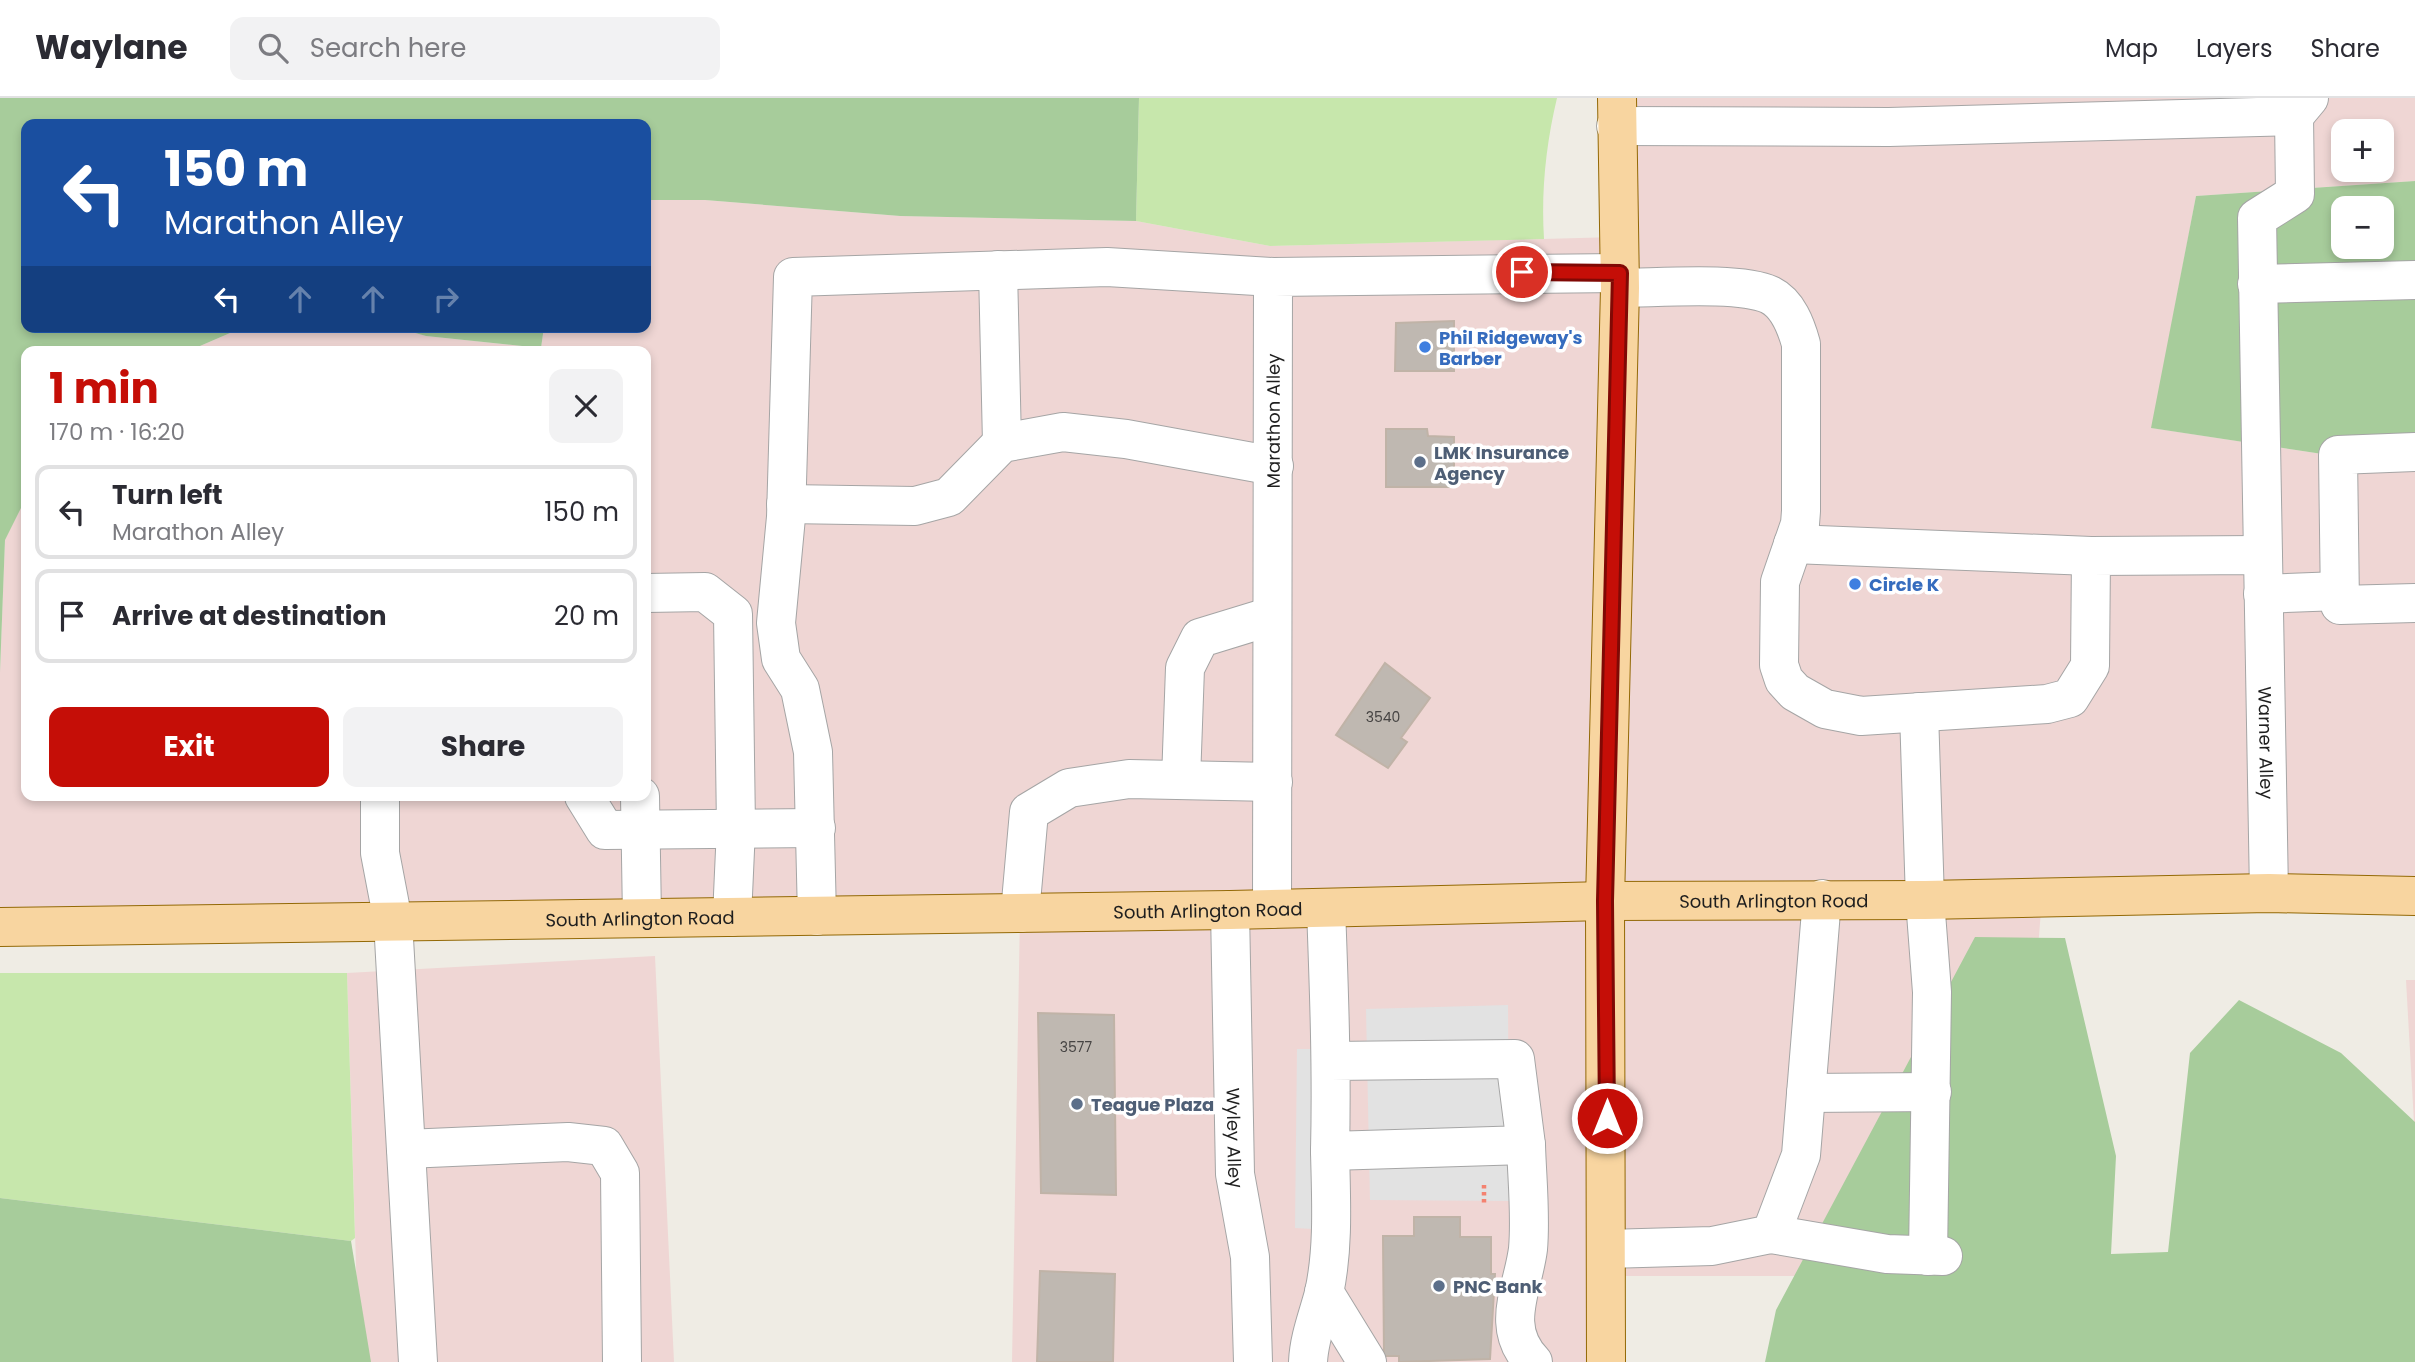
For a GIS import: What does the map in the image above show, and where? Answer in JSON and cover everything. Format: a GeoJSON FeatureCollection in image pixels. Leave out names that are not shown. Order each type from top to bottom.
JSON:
{"type":"FeatureCollection","features":[{"type":"Feature","properties":{"kind":"main road"},"geometry":{"type":"LineString","coordinates":[[1606,1362],[1605,901],[1620,281],[1616,112]]}},
{"type":"Feature","properties":{"kind":"main road","name":"South Arlington Road"},"geometry":{"type":"LineString","coordinates":[[0,927],[1230,910],[1605,901],[1925,900],[2269,893],[2415,896]]}},
{"type":"Feature","properties":{"kind":"lane"},"geometry":{"type":"LineString","coordinates":[[1616,112],[2301,107]]}},
{"type":"Feature","properties":{"kind":"lane","name":"Warner Alley"},"geometry":{"type":"LineString","coordinates":[[2269,893],[2257,218],[2295,194],[2301,107]]}},
{"type":"Feature","properties":{"kind":"lane"},"geometry":{"type":"LineString","coordinates":[[817,916],[813,752],[800,689],[781,659],[776,623],[786,504],[793,277],[1107,267],[1273,277],[1620,281],[1748,289],[1772,296],[1796,324],[1801,344],[1800,524],[1780,582],[1779,665],[1784,680],[1810,703],[1825,709],[1861,716],[2047,704],[2070,698],[2090,666],[2091,556]]}},
{"type":"Feature","properties":{"kind":"lane"},"geometry":{"type":"LineString","coordinates":[[998,270],[1002,443]]}},
{"type":"Feature","properties":{"kind":"lane","name":"Marathon Alley"},"geometry":{"type":"LineString","coordinates":[[1272,909],[1273,277]]}},
{"type":"Feature","properties":{"kind":"lane"},"geometry":{"type":"LineString","coordinates":[[2257,284],[2415,280]]}},
{"type":"Feature","properties":{"kind":"lane"},"geometry":{"type":"LineString","coordinates":[[786,504],[915,506],[949,497],[1002,443],[1063,432],[1126,439],[1274,466]]}},
{"type":"Feature","properties":{"kind":"lane"},"geometry":{"type":"LineString","coordinates":[[2415,452],[2338,455],[2340,605],[2415,603]]}},
{"type":"Feature","properties":{"kind":"lane"},"geometry":{"type":"LineString","coordinates":[[1793,544],[2091,556],[2263,555]]}},
{"type":"Feature","properties":{"kind":"lane"},"geometry":{"type":"LineString","coordinates":[[2263,594],[2339,591]]}},
{"type":"Feature","properties":{"kind":"lane"},"geometry":{"type":"LineString","coordinates":[[651,597],[705,592],[733,614],[736,828],[732,917]]}},
{"type":"Feature","properties":{"kind":"lane"},"geometry":{"type":"LineString","coordinates":[[1181,780],[1185,668],[1200,638],[1272,616]]}},
{"type":"Feature","properties":{"kind":"lane"},"geometry":{"type":"LineString","coordinates":[[1607,1249],[1712,1246],[1771,1234],[1887,1255],[1935,1256],[1932,992],[1925,900],[1919,712]]}},
{"type":"Feature","properties":{"kind":"lane"},"geometry":{"type":"LineString","coordinates":[[1020,913],[1029,812],[1069,788],[1129,779],[1273,782]]}},
{"type":"Feature","properties":{"kind":"lane"},"geometry":{"type":"LineString","coordinates":[[380,801],[380,853],[393,921],[418,1362]]}},
{"type":"Feature","properties":{"kind":"lane"},"geometry":{"type":"LineString","coordinates":[[587,801],[605,830],[640,813],[736,828],[816,828]]}},
{"type":"Feature","properties":{"kind":"lane"},"geometry":{"type":"LineString","coordinates":[[640,813],[642,918]]}},
{"type":"Feature","properties":{"kind":"lane"},"geometry":{"type":"LineString","coordinates":[[1771,1234],[1801,1155],[1822,900]]}},
{"type":"Feature","properties":{"kind":"lane"},"geometry":{"type":"LineString","coordinates":[[1315,1336],[1331,1228],[1331,1061],[1326,908]]}},
{"type":"Feature","properties":{"kind":"lane","name":"Wyley Alley"},"geometry":{"type":"LineString","coordinates":[[1230,910],[1235,1174],[1250,1257],[1253,1362]]}},
{"type":"Feature","properties":{"kind":"lane"},"geometry":{"type":"LineString","coordinates":[[1331,1061],[1515,1059],[1526,1145],[1528,1248],[1515,1296],[1517,1334],[1523,1352],[1533,1362]]}},
{"type":"Feature","properties":{"kind":"lane"},"geometry":{"type":"LineString","coordinates":[[1806,1093],[1933,1092]]}},
{"type":"Feature","properties":{"kind":"lane"},"geometry":{"type":"LineString","coordinates":[[406,1149],[568,1142],[604,1146],[620,1173],[622,1362]]}},
{"type":"Feature","properties":{"kind":"lane"},"geometry":{"type":"LineString","coordinates":[[1330,1151],[1526,1145]]}},
{"type":"Feature","properties":{"kind":"lane"},"geometry":{"type":"LineString","coordinates":[[1315,1336],[1343,1362]]}},
{"type":"Feature","properties":{"kind":"lane"},"geometry":{"type":"LineString","coordinates":[[1315,1336],[1367,1362]]}},
{"type":"Feature","properties":{"kind":"shaded area"},"geometry":{"type":"Polygon","coordinates":[[[1617,98],[2415,98],[2415,181],[2196,196],[2152,428],[2415,468],[2415,896],[2042,898],[2012,1276],[1608,1276],[1606,1362],[1012,1362],[1020,913],[0,927],[0,672],[5,539],[21,508],[21,801],[651,801],[651,346],[541,346],[543,333],[651,333],[651,200],[705,200],[900,216],[1136,221],[1270,246],[1616,237],[1617,98]]]}},
{"type":"Feature","properties":{"kind":"shaded area"},"geometry":{"type":"Polygon","coordinates":[[[230,333],[415,333],[522,346],[200,346],[230,333]]]}},
{"type":"Feature","properties":{"kind":"shaded area"},"geometry":{"type":"Polygon","coordinates":[[[655,956],[674,1362],[359,1362],[347,973],[655,956]]]}},
{"type":"Feature","properties":{"kind":"shaded area"},"geometry":{"type":"Polygon","coordinates":[[[2406,980],[2415,980],[2415,1140],[2406,980]]]}},
{"type":"Feature","properties":{"kind":"shaded area"},"geometry":{"type":"Polygon","coordinates":[[[1508,1005],[1509,1201],[1370,1200],[1366,1009],[1508,1005]]]}},
{"type":"Feature","properties":{"kind":"shaded area"},"geometry":{"type":"Polygon","coordinates":[[[1297,1049],[1311,1049],[1313,1229],[1295,1228],[1297,1049]]]}},
{"type":"Feature","properties":{"kind":"green space"},"geometry":{"type":"Polygon","coordinates":[[[0,98],[1139,98],[1136,221],[900,216],[705,200],[651,200],[651,119],[21,119],[21,333],[230,333],[200,346],[21,346],[21,508],[5,540],[0,672],[0,98]]]}},
{"type":"Feature","properties":{"kind":"green space"},"geometry":{"type":"Polygon","coordinates":[[[1139,98],[1557,98],[1545,168],[1544,239],[1270,246],[1136,221],[1139,98]]]}},
{"type":"Feature","properties":{"kind":"green space"},"geometry":{"type":"Polygon","coordinates":[[[2415,181],[2415,468],[2151,428],[2196,196],[2415,181]]]}},
{"type":"Feature","properties":{"kind":"green space"},"geometry":{"type":"Polygon","coordinates":[[[415,333],[543,333],[541,346],[415,333]]]}},
{"type":"Feature","properties":{"kind":"green space"},"geometry":{"type":"Polygon","coordinates":[[[1975,937],[2065,938],[2116,1156],[2111,1254],[2168,1252],[2190,1053],[2239,1000],[2341,1053],[2415,1122],[2415,1362],[1765,1362],[1776,1310],[1975,937]]]}},
{"type":"Feature","properties":{"kind":"green space"},"geometry":{"type":"Polygon","coordinates":[[[0,973],[347,973],[355,1238],[351,1241],[0,1198],[0,973]]]}},
{"type":"Feature","properties":{"kind":"green space"},"geometry":{"type":"Polygon","coordinates":[[[0,1198],[351,1241],[371,1362],[0,1362],[0,1198]]]}},
{"type":"Feature","properties":{"kind":"building","name":"Phil Ridgeway's Barber"},"geometry":{"type":"Polygon","coordinates":[[[1454,321],[1454,371],[1395,371],[1396,323],[1454,321]]]}},
{"type":"Feature","properties":{"kind":"building","name":"LMK Insurance Agency"},"geometry":{"type":"Polygon","coordinates":[[[1386,429],[1427,429],[1428,436],[1454,437],[1454,487],[1386,487],[1386,429]]]}},
{"type":"Feature","properties":{"kind":"building"},"geometry":{"type":"Polygon","coordinates":[[[1385,663],[1430,698],[1401,738],[1407,742],[1388,768],[1336,735],[1385,663]]]}},
{"type":"Feature","properties":{"kind":"building","name":"Teague Plaza"},"geometry":{"type":"Polygon","coordinates":[[[1038,1013],[1114,1015],[1116,1195],[1041,1193],[1038,1013]]]}},
{"type":"Feature","properties":{"kind":"building","name":"PNC Bank"},"geometry":{"type":"Polygon","coordinates":[[[1414,1217],[1460,1217],[1460,1237],[1491,1237],[1491,1274],[1495,1274],[1490,1359],[1399,1362],[1399,1356],[1384,1356],[1383,1236],[1414,1236],[1414,1217]]]}},
{"type":"Feature","properties":{"kind":"building"},"geometry":{"type":"Polygon","coordinates":[[[1040,1271],[1115,1274],[1113,1362],[1037,1362],[1040,1271]]]}},
{"type":"Feature","properties":{"kind":"place","name":"Phil Ridgeway's Barber"},"geometry":{"type":"Point","coordinates":[1425,347]}},
{"type":"Feature","properties":{"kind":"place","name":"LMK Insurance Agency"},"geometry":{"type":"Point","coordinates":[1420,462]}},
{"type":"Feature","properties":{"kind":"place","name":"Circle K"},"geometry":{"type":"Point","coordinates":[1855,584]}},
{"type":"Feature","properties":{"kind":"place","name":"Teague Plaza"},"geometry":{"type":"Point","coordinates":[1077,1104]}},
{"type":"Feature","properties":{"kind":"place","name":"PNC Bank"},"geometry":{"type":"Point","coordinates":[1439,1286]}},
{"type":"Feature","properties":{"kind":"route"},"geometry":{"type":"LineString","coordinates":[[1522,272],[1620,273],[1611,551],[1605,901],[1607,1118]]}}]}
